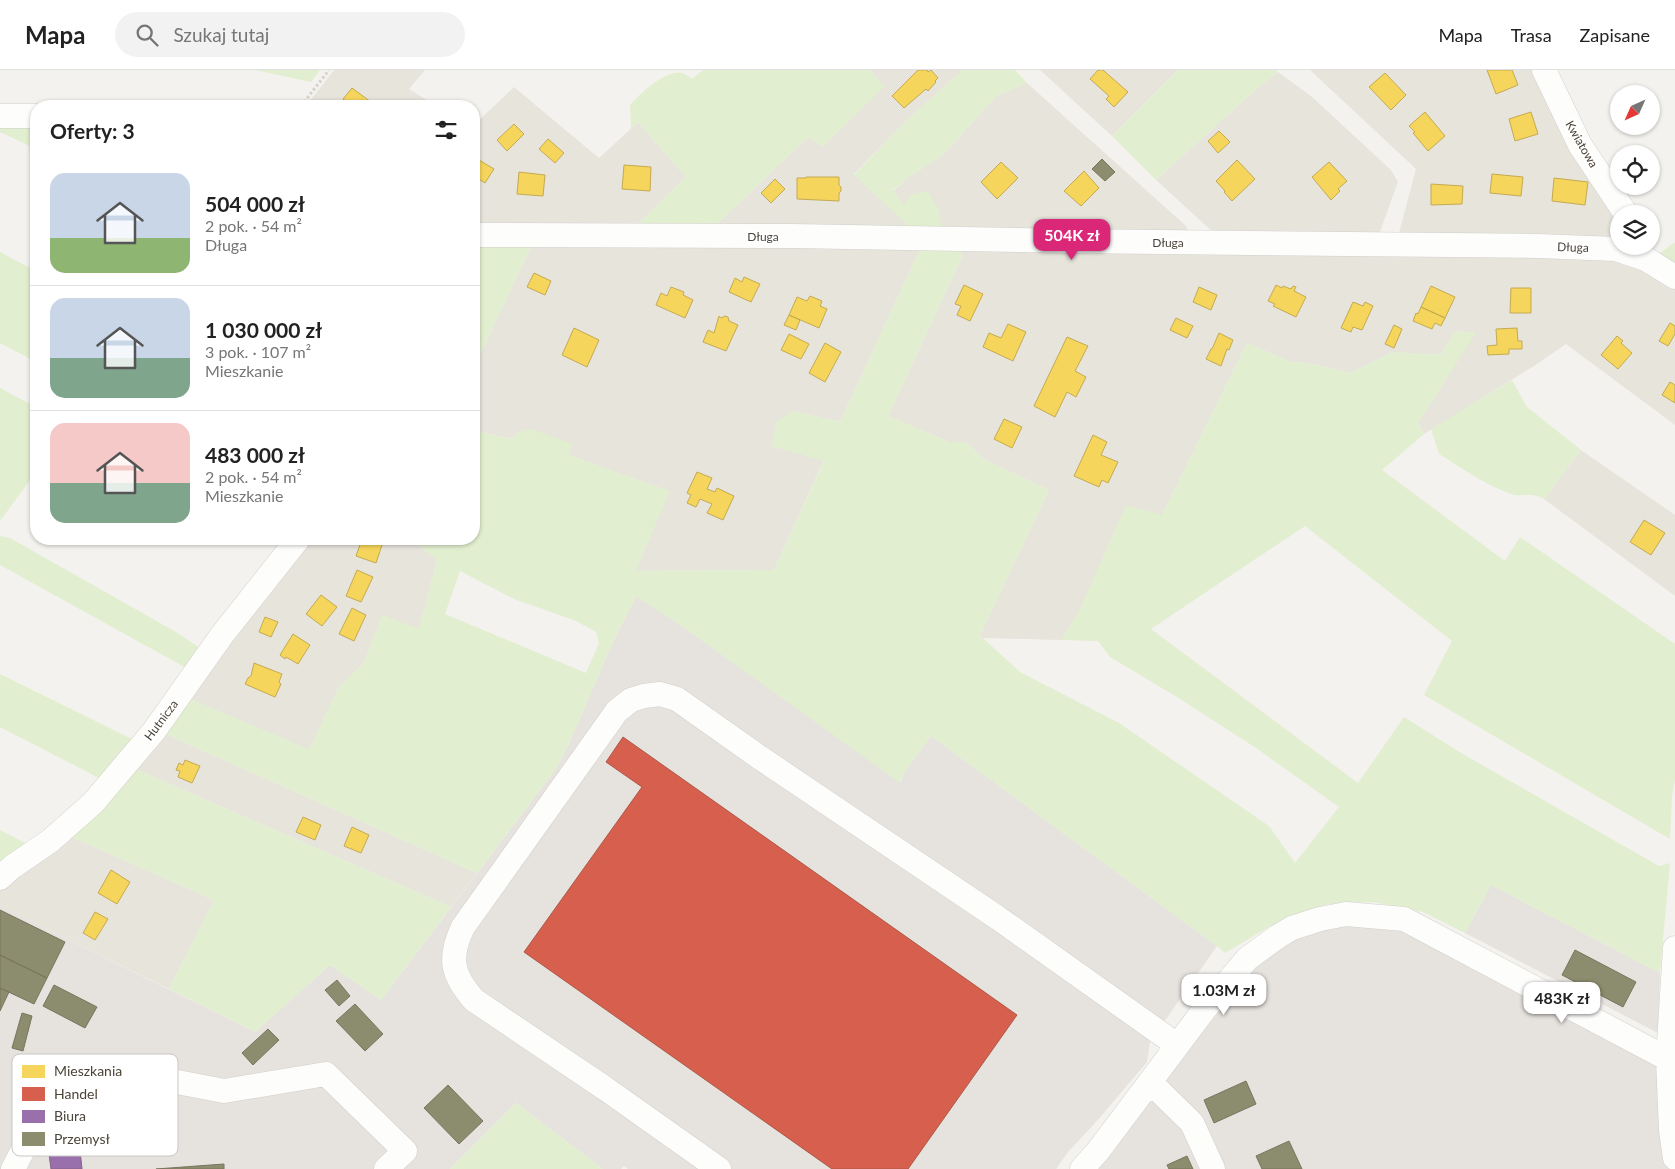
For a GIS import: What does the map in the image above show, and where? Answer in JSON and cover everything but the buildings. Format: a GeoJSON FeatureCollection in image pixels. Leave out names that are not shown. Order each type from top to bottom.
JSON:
{"type":"FeatureCollection","features":[{"type":"Feature","properties":{"kind":"street","name":"Kwiatowa"},"geometry":{"type":"LineString","coordinates":[[1544,70],[1580,145],[1620,205]]}},
{"type":"Feature","properties":{"kind":"street"},"geometry":{"type":"LineString","coordinates":[[0,116],[30,116]]}},
{"type":"Feature","properties":{"kind":"street","name":"Długa"},"geometry":{"type":"LineString","coordinates":[[480,235],[792,236],[1538,246],[1610,249]]}},
{"type":"Feature","properties":{"kind":"street","name":"Długa"},"geometry":{"type":"LineString","coordinates":[[1648,255],[1675,277]]}},
{"type":"Feature","properties":{"kind":"street","name":"Hutnicza"},"geometry":{"type":"LineString","coordinates":[[0,878],[50,841],[93,803],[154,731],[222,635],[293,545]]}},
{"type":"Feature","properties":{"kind":"street"},"geometry":{"type":"LineString","coordinates":[[712,1167],[606,1089],[474,1000],[462,986],[455,972],[453,956],[456,941],[462,928],[617,711],[631,700],[644,696],[660,694],[677,699],[759,757],[998,918],[1177,1046]]}},
{"type":"Feature","properties":{"kind":"street"},"geometry":{"type":"LineString","coordinates":[[1082,1169],[1098,1151],[1204,1010],[1247,960],[1292,928],[1320,919],[1346,914],[1404,919],[1668,1059]]}},
{"type":"Feature","properties":{"kind":"street"},"geometry":{"type":"LineString","coordinates":[[1675,948],[1668,1059],[1671,1130],[1675,1158]]}},
{"type":"Feature","properties":{"kind":"street"},"geometry":{"type":"LineString","coordinates":[[178,1082],[224,1091],[326,1074],[405,1152],[386,1169]]}},
{"type":"Feature","properties":{"kind":"street"},"geometry":{"type":"LineString","coordinates":[[1150,1082],[1192,1123],[1214,1169]]}},
{"type":"Feature","properties":{"kind":"street"},"geometry":{"type":"LineString","coordinates":[[14,1169],[20,1156]]}},
{"type":"Feature","properties":{"kind":"path"},"geometry":{"type":"LineString","coordinates":[[306,100],[330,70]]}},
{"type":"Feature","properties":{"kind":"shaded area"},"geometry":{"type":"Polygon","coordinates":[[[334,70],[425,70],[409,89],[426,100],[311,100],[334,70]]]}},
{"type":"Feature","properties":{"kind":"shaded area"},"geometry":{"type":"Polygon","coordinates":[[[869,70],[963,70],[906,121],[854,174],[913,230],[714,227],[808,137],[822,147],[884,86],[869,70]]]}},
{"type":"Feature","properties":{"kind":"shaded area"},"geometry":{"type":"Polygon","coordinates":[[[1040,70],[1178,70],[1112,136],[1040,70]]]}},
{"type":"Feature","properties":{"kind":"shaded area"},"geometry":{"type":"Polygon","coordinates":[[[1310,70],[1535,70],[1614,205],[1610,205],[1610,240],[1399,233],[1416,169],[1310,70]]]}},
{"type":"Feature","properties":{"kind":"shaded area"},"geometry":{"type":"Polygon","coordinates":[[[1278,72],[1311,96],[1391,170],[1398,182],[1379,234],[1213,232],[1156,180],[1254,91],[1278,72]]]}},
{"type":"Feature","properties":{"kind":"shaded area"},"geometry":{"type":"Polygon","coordinates":[[[1027,83],[1185,225],[1190,233],[941,228],[904,205],[893,191],[909,177],[944,154],[996,96],[1027,83]]]}},
{"type":"Feature","properties":{"kind":"shaded area"},"geometry":{"type":"Polygon","coordinates":[[[514,87],[599,158],[638,122],[686,177],[637,225],[480,224],[480,119],[514,87]]]}},
{"type":"Feature","properties":{"kind":"shaded area"},"geometry":{"type":"Polygon","coordinates":[[[530,241],[921,247],[840,422],[793,411],[772,446],[824,460],[774,570],[635,571],[669,491],[568,455],[572,444],[514,439],[480,432],[480,354],[530,249],[530,241]]]}},
{"type":"Feature","properties":{"kind":"shaded area"},"geometry":{"type":"Polygon","coordinates":[[[962,245],[1496,255],[1627,260],[1675,288],[1675,425],[1566,344],[1424,434],[1418,423],[1475,333],[1455,331],[1441,355],[1393,352],[1351,373],[1288,361],[1247,343],[1162,515],[1079,611],[1062,640],[979,637],[1049,490],[983,459],[966,442],[949,442],[888,416],[962,257],[962,245]]]}},
{"type":"Feature","properties":{"kind":"shaded area"},"geometry":{"type":"Polygon","coordinates":[[[1581,450],[1675,515],[1675,596],[1544,499],[1581,450]]]}},
{"type":"Feature","properties":{"kind":"shaded area"},"geometry":{"type":"Polygon","coordinates":[[[301,545],[418,545],[437,560],[419,630],[382,616],[364,663],[339,687],[309,750],[185,697],[301,545]]]}},
{"type":"Feature","properties":{"kind":"shaded area"},"geometry":{"type":"Polygon","coordinates":[[[636,596],[676,622],[901,782],[904,773],[931,736],[1217,946],[1150,1042],[1147,1062],[1068,1152],[1056,1169],[628,1169],[624,1166],[621,1169],[603,1169],[516,1103],[450,1169],[0,1169],[0,906],[255,1032],[330,965],[381,1000],[556,769],[613,642],[636,596]]]}},
{"type":"Feature","properties":{"kind":"shaded area"},"geometry":{"type":"Polygon","coordinates":[[[673,676],[771,745],[794,711],[1066,903],[1044,938],[1020,1003],[636,732],[673,676]]]}},
{"type":"Feature","properties":{"kind":"shaded area"},"geometry":{"type":"Polygon","coordinates":[[[161,732],[477,873],[451,907],[131,767],[161,732]]]}},
{"type":"Feature","properties":{"kind":"shaded area"},"geometry":{"type":"Polygon","coordinates":[[[67,835],[214,900],[169,989],[0,906],[0,888],[67,835]]]}},
{"type":"Feature","properties":{"kind":"shaded area"},"geometry":{"type":"Polygon","coordinates":[[[1491,885],[1660,973],[1658,1033],[1465,933],[1491,885]]]}},
{"type":"Feature","properties":{"kind":"shaded area"},"geometry":{"type":"Polygon","coordinates":[[[1371,924],[1412,933],[1661,1065],[1665,1158],[1668,1169],[1094,1169],[1263,955],[1317,929],[1371,924]]]}},
{"type":"Feature","properties":{"kind":"shaded area"},"geometry":{"type":"Polygon","coordinates":[[[552,979],[822,1169],[697,1169],[483,1018],[534,1006],[552,979]]]}},
{"type":"Feature","properties":{"kind":"shaded area"},"geometry":{"type":"Polygon","coordinates":[[[1062,982],[1130,1031],[1029,1169],[926,1169],[1062,982]]]}},
{"type":"Feature","properties":{"kind":"green space"},"geometry":{"type":"Polygon","coordinates":[[[255,70],[320,70],[311,82],[255,70]]]}},
{"type":"Feature","properties":{"kind":"green space"},"geometry":{"type":"Polygon","coordinates":[[[703,70],[869,70],[885,86],[822,147],[808,137],[714,227],[637,225],[686,177],[638,122],[631,128],[630,105],[653,84],[668,75],[682,73],[692,79],[703,70]]]}},
{"type":"Feature","properties":{"kind":"green space"},"geometry":{"type":"Polygon","coordinates":[[[963,70],[1015,70],[1027,83],[996,96],[944,154],[893,190],[904,205],[912,194],[928,191],[939,210],[941,228],[913,230],[854,175],[906,121],[963,70]]]}},
{"type":"Feature","properties":{"kind":"green space"},"geometry":{"type":"Polygon","coordinates":[[[1178,70],[1276,70],[1278,72],[1254,91],[1156,180],[1112,136],[1178,70]]]}},
{"type":"Feature","properties":{"kind":"green space"},"geometry":{"type":"Polygon","coordinates":[[[0,128],[30,128],[30,146],[0,132],[0,128]]]}},
{"type":"Feature","properties":{"kind":"green space"},"geometry":{"type":"Polygon","coordinates":[[[480,241],[530,241],[530,249],[480,354],[480,241]]]}},
{"type":"Feature","properties":{"kind":"green space"},"geometry":{"type":"Polygon","coordinates":[[[1675,242],[1675,267],[1660,259],[1660,253],[1675,242]]]}},
{"type":"Feature","properties":{"kind":"green space"},"geometry":{"type":"Polygon","coordinates":[[[962,245],[962,257],[888,416],[949,442],[966,442],[983,459],[1049,490],[979,637],[983,638],[1020,672],[1119,723],[1269,826],[1295,863],[1339,807],[1256,748],[1110,657],[1098,641],[1062,640],[1079,611],[1126,505],[1162,515],[1247,343],[1288,361],[1351,373],[1393,352],[1441,355],[1455,331],[1476,333],[1418,423],[1424,434],[1382,470],[1505,561],[1520,537],[1675,644],[1675,780],[1672,796],[1670,839],[1424,695],[1452,641],[1305,526],[1151,629],[1358,783],[1404,717],[1461,753],[1659,866],[1670,863],[1660,973],[1491,885],[1465,933],[1423,912],[1373,902],[1328,904],[1272,925],[1225,953],[931,736],[904,773],[900,783],[676,622],[636,597],[613,642],[556,769],[477,873],[161,732],[185,697],[309,749],[339,687],[364,663],[382,615],[419,629],[437,560],[418,545],[480,545],[480,432],[513,439],[516,433],[531,429],[573,444],[568,455],[670,491],[636,571],[774,570],[824,461],[772,446],[776,422],[793,411],[840,422],[921,247],[962,245]],[[460,571],[445,614],[586,673],[599,643],[596,632],[576,621],[514,599],[460,571]]]}},
{"type":"Feature","properties":{"kind":"green space"},"geometry":{"type":"Polygon","coordinates":[[[0,252],[30,268],[30,359],[0,343],[0,252]]]}},
{"type":"Feature","properties":{"kind":"green space"},"geometry":{"type":"Polygon","coordinates":[[[1512,380],[1527,407],[1581,450],[1544,499],[1535,495],[1511,494],[1492,486],[1439,454],[1431,429],[1512,380]]]}},
{"type":"Feature","properties":{"kind":"green space"},"geometry":{"type":"Polygon","coordinates":[[[0,388],[30,404],[30,480],[0,521],[0,388]]]}},
{"type":"Feature","properties":{"kind":"green space"},"geometry":{"type":"Polygon","coordinates":[[[0,536],[10,538],[176,632],[203,650],[188,669],[0,565],[0,536]]]}},
{"type":"Feature","properties":{"kind":"green space"},"geometry":{"type":"Polygon","coordinates":[[[0,674],[136,741],[103,780],[0,727],[0,674]]]}},
{"type":"Feature","properties":{"kind":"green space"},"geometry":{"type":"Polygon","coordinates":[[[131,767],[451,907],[381,1000],[330,965],[255,1032],[169,989],[214,900],[67,835],[131,767]]]}},
{"type":"Feature","properties":{"kind":"green space"},"geometry":{"type":"Polygon","coordinates":[[[0,830],[31,846],[0,870],[0,830]]]}},
{"type":"Feature","properties":{"kind":"green space"},"geometry":{"type":"Polygon","coordinates":[[[516,1103],[603,1169],[450,1169],[516,1103]]]}}]}
